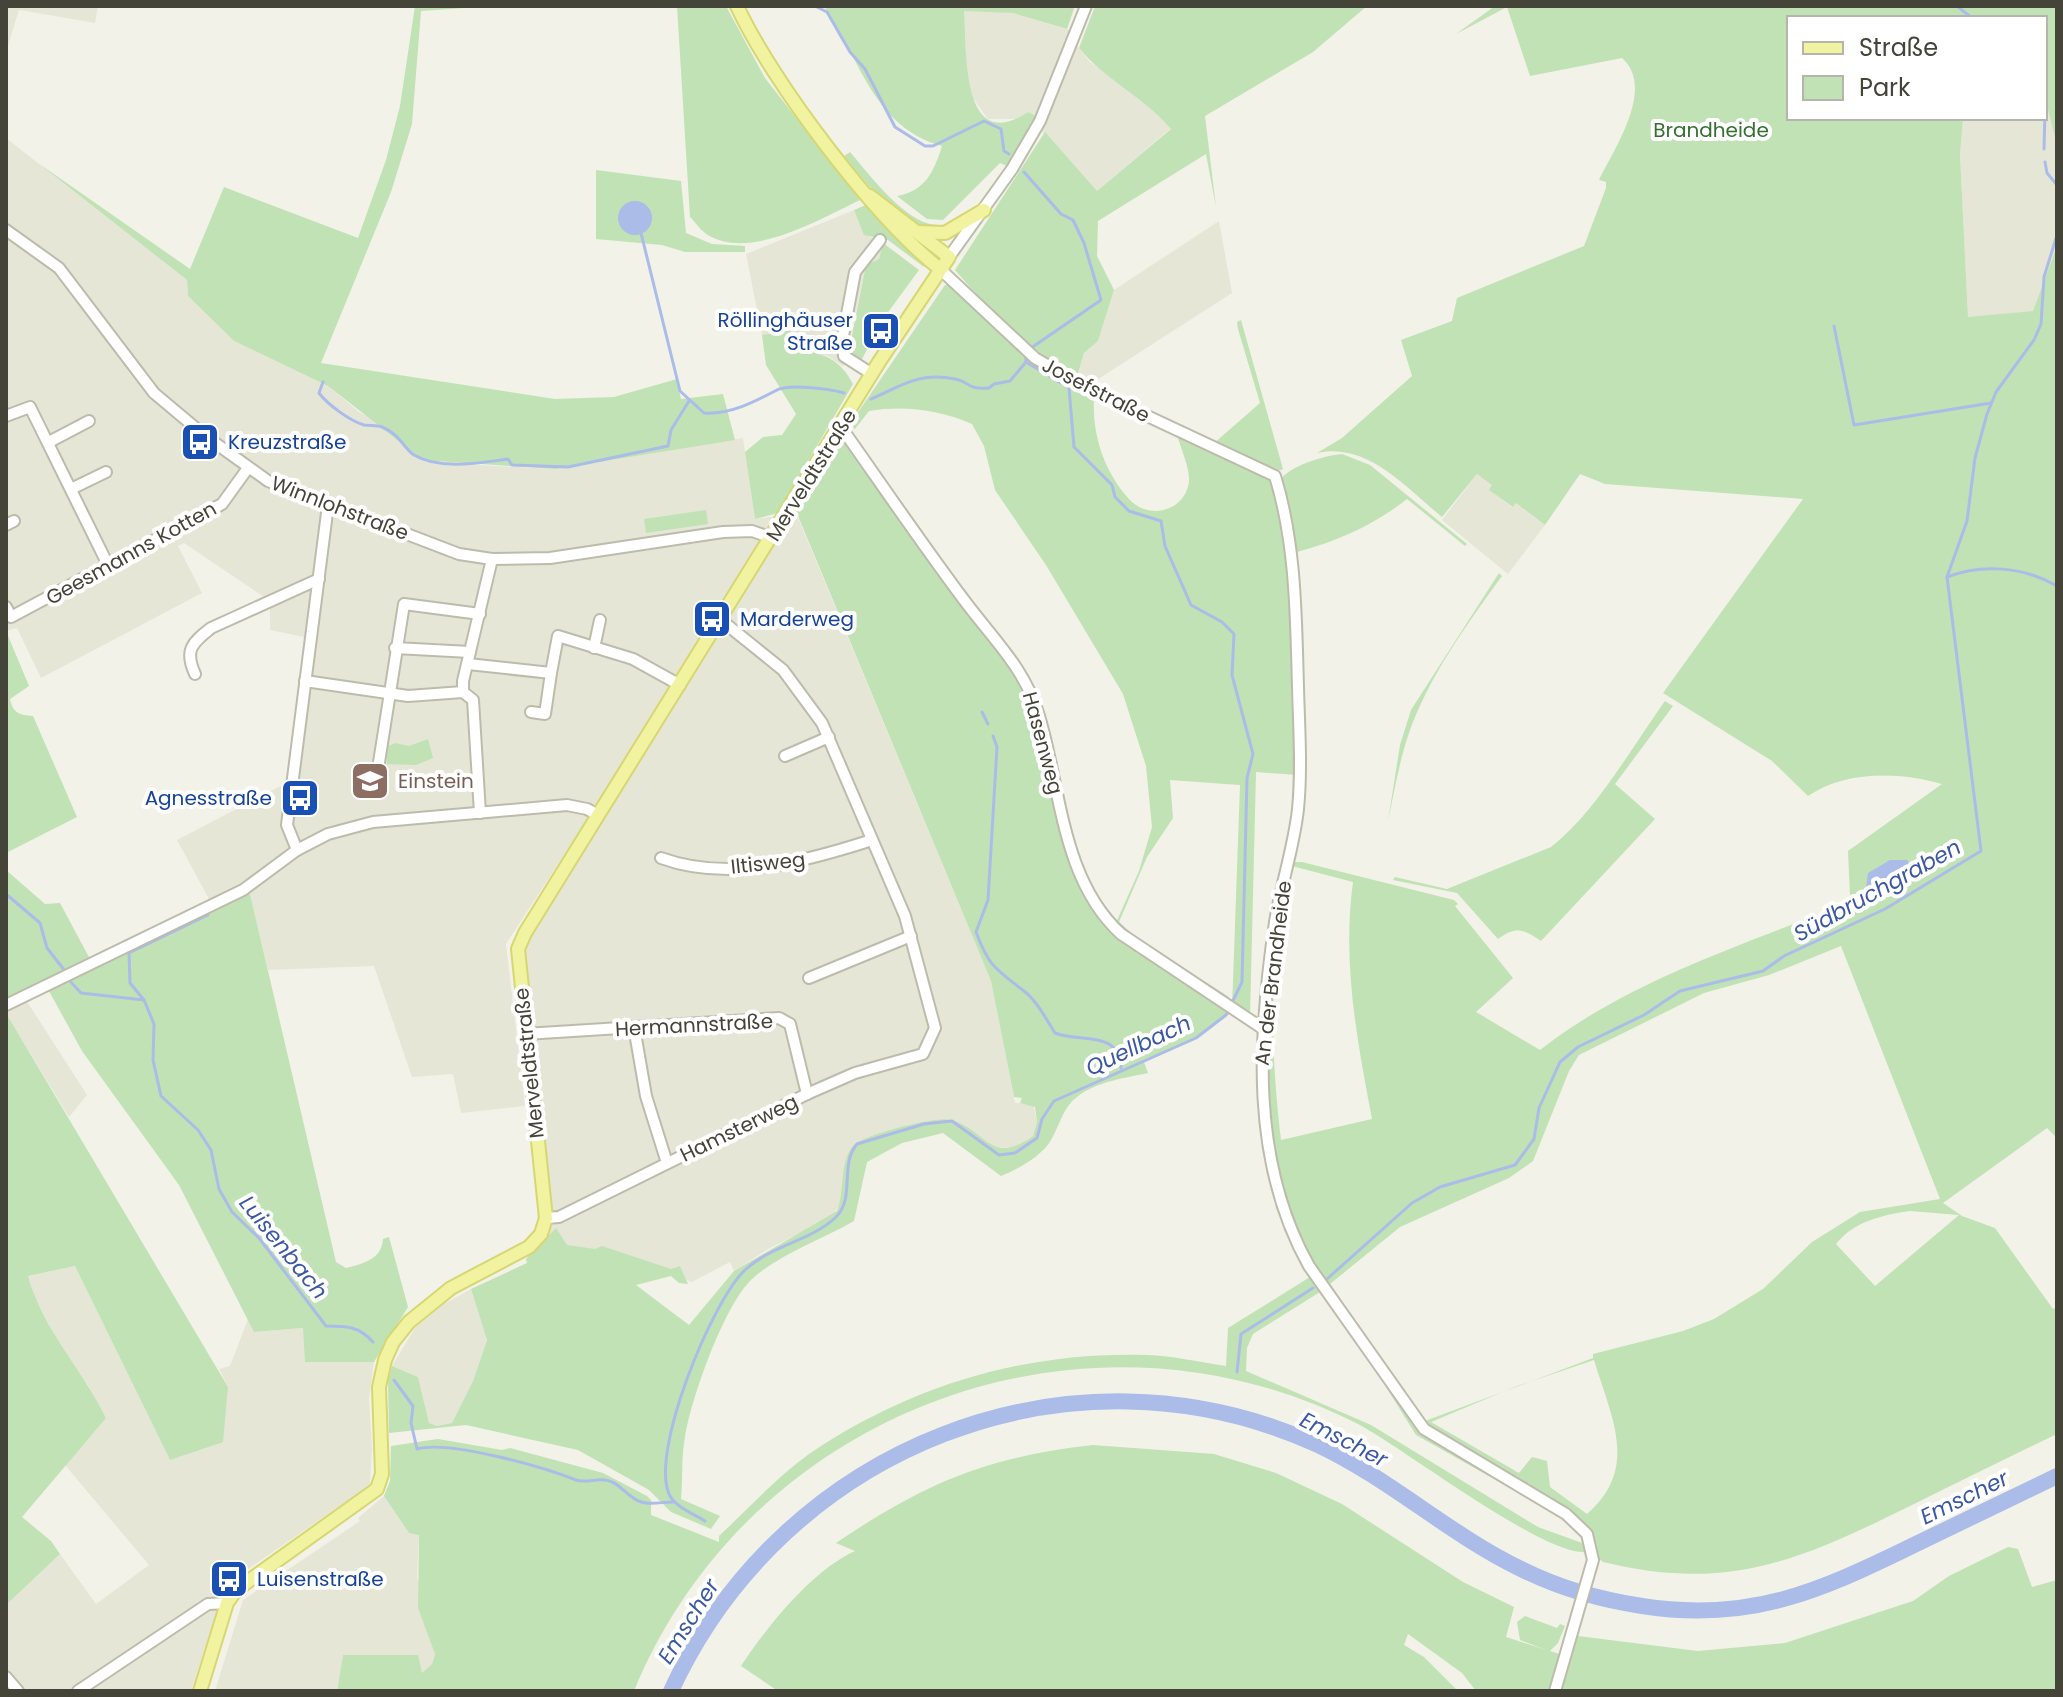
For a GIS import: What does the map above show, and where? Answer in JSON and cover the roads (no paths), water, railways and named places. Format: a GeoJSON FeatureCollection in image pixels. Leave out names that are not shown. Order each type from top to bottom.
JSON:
{"type":"FeatureCollection","features":[{"type":"Feature","properties":{"kind":"main road"},"geometry":{"type":"LineString","coordinates":[[737,6],[777,74],[870,196],[900,232],[940,269]]}},
{"type":"Feature","properties":{"kind":"main road"},"geometry":{"type":"LineString","coordinates":[[870,196],[949,257]]}},
{"type":"Feature","properties":{"kind":"main road"},"geometry":{"type":"LineString","coordinates":[[916,231],[945,233],[984,210]]}},
{"type":"Feature","properties":{"kind":"main road","name":"Merveldtstraße"},"geometry":{"type":"LineString","coordinates":[[546,1218],[518,949],[872,374],[949,257]]}},
{"type":"Feature","properties":{"kind":"main road"},"geometry":{"type":"LineString","coordinates":[[200,1691],[227,1603],[245,1582],[374,1494],[382,1474],[380,1378],[393,1342],[409,1322],[451,1288],[529,1247],[541,1234],[546,1218]]}},
{"type":"Feature","properties":{"kind":"street","name":"Merveldtstraße"},"geometry":{"type":"LineString","coordinates":[[949,257],[984,210],[1040,121],[1086,6]]}},
{"type":"Feature","properties":{"kind":"street","name":"Winnlohstraße"},"geometry":{"type":"LineString","coordinates":[[6,230],[59,268],[154,393],[268,481],[459,554],[492,559],[550,558],[723,532],[752,531],[772,538]]}},
{"type":"Feature","properties":{"kind":"street"},"geometry":{"type":"LineString","coordinates":[[872,374],[844,356],[842,341],[855,272],[880,240]]}},
{"type":"Feature","properties":{"kind":"street","name":"Josefstraße"},"geometry":{"type":"LineString","coordinates":[[940,269],[1035,358],[1081,385],[1275,476]]}},
{"type":"Feature","properties":{"kind":"street"},"geometry":{"type":"LineString","coordinates":[[6,416],[30,407],[109,567]]}},
{"type":"Feature","properties":{"kind":"street"},"geometry":{"type":"LineString","coordinates":[[49,442],[89,421]]}},
{"type":"Feature","properties":{"kind":"street","name":"Hasenweg"},"geometry":{"type":"LineString","coordinates":[[841,427],[965,602],[1024,677],[1039,716],[1055,790],[1073,851],[1088,891],[1103,915],[1121,934],[1262,1028]]}},
{"type":"Feature","properties":{"kind":"street","name":"Geesmanns Kotten"},"geometry":{"type":"LineString","coordinates":[[6,607],[11,617],[222,504],[248,468]]}},
{"type":"Feature","properties":{"kind":"street"},"geometry":{"type":"LineString","coordinates":[[71,489],[106,472]]}},
{"type":"Feature","properties":{"kind":"street","name":"An der Brandheide"},"geometry":{"type":"LineString","coordinates":[[1275,476],[1284,508],[1295,592],[1299,788],[1296,825],[1275,922],[1262,1028],[1261,1080],[1276,1181],[1297,1245],[1309,1266],[1424,1429],[1576,1522],[1591,1545],[1593,1560],[1555,1691]]}},
{"type":"Feature","properties":{"kind":"street"},"geometry":{"type":"LineString","coordinates":[[297,850],[287,825],[328,505]]}},
{"type":"Feature","properties":{"kind":"street"},"geometry":{"type":"LineString","coordinates":[[463,692],[492,559]]}},
{"type":"Feature","properties":{"kind":"street"},"geometry":{"type":"LineString","coordinates":[[195,674],[188,658],[191,644],[211,628],[319,579]]}},
{"type":"Feature","properties":{"kind":"street"},"geometry":{"type":"LineString","coordinates":[[377,775],[404,604],[480,614]]}},
{"type":"Feature","properties":{"kind":"street"},"geometry":{"type":"LineString","coordinates":[[594,648],[600,620]]}},
{"type":"Feature","properties":{"kind":"street"},"geometry":{"type":"LineString","coordinates":[[721,620],[783,670],[822,723],[911,936],[809,978]]}},
{"type":"Feature","properties":{"kind":"street"},"geometry":{"type":"LineString","coordinates":[[531,712],[545,714],[558,636],[633,659],[680,685]]}},
{"type":"Feature","properties":{"kind":"street"},"geometry":{"type":"LineString","coordinates":[[395,648],[551,673]]}},
{"type":"Feature","properties":{"kind":"street"},"geometry":{"type":"LineString","coordinates":[[305,681],[408,696],[463,692],[473,700],[480,813]]}},
{"type":"Feature","properties":{"kind":"street"},"geometry":{"type":"LineString","coordinates":[[785,756],[829,737]]}},
{"type":"Feature","properties":{"kind":"street"},"geometry":{"type":"LineString","coordinates":[[6,1005],[243,890],[297,850],[328,834],[373,822],[567,805],[598,815]]}},
{"type":"Feature","properties":{"kind":"street","name":"Iltisweg"},"geometry":{"type":"LineString","coordinates":[[661,858],[699,867],[765,866],[807,860],[872,840]]}},
{"type":"Feature","properties":{"kind":"street","name":"Hamsterweg"},"geometry":{"type":"LineString","coordinates":[[546,1218],[559,1217],[855,1073],[923,1054],[931,1042],[934,1015],[911,936]]}},
{"type":"Feature","properties":{"kind":"street","name":"Hermannstraße"},"geometry":{"type":"LineString","coordinates":[[525,1034],[779,1018],[790,1024],[807,1094]]}},
{"type":"Feature","properties":{"kind":"street"},"geometry":{"type":"LineString","coordinates":[[634,1027],[646,1096],[667,1163]]}},
{"type":"Feature","properties":{"kind":"street"},"geometry":{"type":"LineString","coordinates":[[78,1691],[208,1604],[227,1603]]}},
{"type":"Feature","properties":{"kind":"street"},"geometry":{"type":"LineString","coordinates":[[6,1677],[18,1691]]}},
{"type":"Feature","properties":{"kind":"water"},"geometry":{"type":"Polygon","coordinates":[[[635,201],[647,206],[652,218],[647,230],[635,235],[623,230],[618,218],[623,206],[635,201]]]}},
{"type":"Feature","properties":{"kind":"water"},"geometry":{"type":"Polygon","coordinates":[[[1890,860],[1908,860],[1909,873],[1889,889],[1883,900],[1872,904],[1864,902],[1868,873],[1890,860]]]}},
{"type":"Feature","properties":{"kind":"waterway","name":"Quellbach"},"geometry":{"type":"LineString","coordinates":[[815,6],[827,12],[850,52],[865,69],[895,127],[925,146],[933,146],[984,121],[1001,129],[1004,151],[1009,154]]}},
{"type":"Feature","properties":{"kind":"waterway","name":"Südbruchgraben"},"geometry":{"type":"LineString","coordinates":[[1957,6],[1970,16]]}},
{"type":"Feature","properties":{"kind":"waterway","name":"Südbruchgraben"},"geometry":{"type":"LineString","coordinates":[[2044,149],[2045,120]]}},
{"type":"Feature","properties":{"kind":"waterway","name":"Südbruchgraben"},"geometry":{"type":"LineString","coordinates":[[2045,162],[2047,173],[2057,185]]}},
{"type":"Feature","properties":{"kind":"waterway","name":"Quellbach"},"geometry":{"type":"LineString","coordinates":[[1024,172],[1061,214],[1073,220],[1084,243],[1101,300],[1031,348]]}},
{"type":"Feature","properties":{"kind":"waterway"},"geometry":{"type":"LineString","coordinates":[[641,233],[680,391],[704,413],[732,410],[789,387],[844,393]]}},
{"type":"Feature","properties":{"kind":"waterway","name":"Südbruchgraben"},"geometry":{"type":"LineString","coordinates":[[1327,1279],[1412,1203],[1440,1187],[1515,1165],[1534,1139],[1539,1108],[1560,1062],[1578,1047],[1644,1015],[1680,991],[1763,971],[1784,956],[1885,909],[1981,851],[1947,577],[1967,521],[1975,458],[1987,414],[1996,392],[2034,340],[2041,324],[2044,277],[2057,235]]}},
{"type":"Feature","properties":{"kind":"waterway"},"geometry":{"type":"LineString","coordinates":[[1834,326],[1854,425],[1991,403]]}},
{"type":"Feature","properties":{"kind":"waterway","name":"Quellbach"},"geometry":{"type":"LineString","coordinates":[[705,1521],[673,1500],[666,1476],[675,1415],[701,1344],[731,1287],[745,1270],[766,1255],[814,1232],[835,1218],[845,1201],[849,1162],[857,1144],[924,1124],[952,1121],[999,1155],[1015,1153],[1037,1138],[1042,1119],[1054,1101],[1196,1038],[1226,1015],[1242,982],[1247,778],[1253,754],[1232,675],[1234,634],[1222,622],[1191,605],[1165,546],[1161,521],[1129,511],[1115,497],[1112,485],[1074,447],[1069,388],[1026,362],[1026,356]]}},
{"type":"Feature","properties":{"kind":"waterway"},"geometry":{"type":"LineString","coordinates":[[871,399],[912,381],[931,377],[955,379],[972,387],[989,388],[1010,381],[1026,362]]}},
{"type":"Feature","properties":{"kind":"waterway"},"geometry":{"type":"LineString","coordinates":[[323,382],[319,393],[346,416],[358,423],[388,430],[414,455],[449,464],[508,459],[512,465],[568,467],[668,446],[671,430],[689,401]]}},
{"type":"Feature","properties":{"kind":"waterway"},"geometry":{"type":"LineString","coordinates":[[1947,577],[1975,570],[2003,569],[2031,575],[2057,586]]}},
{"type":"Feature","properties":{"kind":"waterway"},"geometry":{"type":"LineString","coordinates":[[982,712],[988,724]]}},
{"type":"Feature","properties":{"kind":"waterway"},"geometry":{"type":"LineString","coordinates":[[993,736],[997,747],[988,900],[976,932],[990,960],[1033,1000],[1055,1033],[1106,1042],[1119,1056],[1121,1068]]}},
{"type":"Feature","properties":{"kind":"waterway"},"geometry":{"type":"LineString","coordinates":[[6,894],[40,923],[47,948],[65,971]]}},
{"type":"Feature","properties":{"kind":"waterway"},"geometry":{"type":"LineString","coordinates":[[144,1000],[130,983],[129,953],[208,915]]}},
{"type":"Feature","properties":{"kind":"waterway","name":"Luisenbach"},"geometry":{"type":"LineString","coordinates":[[69,980],[81,993],[144,1000],[154,1024],[153,1060],[161,1096],[198,1130],[211,1150],[219,1189],[232,1212],[259,1238],[326,1326],[352,1328],[373,1342]]}},
{"type":"Feature","properties":{"kind":"waterway","name":"Südbruchgraben"},"geometry":{"type":"LineString","coordinates":[[1237,1372],[1241,1334],[1313,1288]]}},
{"type":"Feature","properties":{"kind":"waterway","name":"Luisenbach"},"geometry":{"type":"LineString","coordinates":[[394,1380],[413,1406],[411,1423],[417,1449],[432,1447],[473,1451],[580,1481],[608,1480],[642,1502],[673,1502]]}},
{"type":"Feature","properties":{"kind":"waterway","name":"Emscher"},"geometry":{"type":"LineString","coordinates":[[671,1691],[721,1606],[785,1534],[860,1476],[944,1434],[1034,1409],[1128,1401],[1224,1413],[1318,1445],[1395,1490],[1469,1540],[1535,1576],[1611,1600],[1681,1610],[1751,1606],[1815,1589],[1880,1562],[2057,1476]]}},
{"type":"Feature","properties":{"kind":"place","name":"Röllinghäuser Straße"},"geometry":{"type":"Point","coordinates":[881,331]}},
{"type":"Feature","properties":{"kind":"place","name":"Kreuzstraße"},"geometry":{"type":"Point","coordinates":[200,442]}},
{"type":"Feature","properties":{"kind":"place","name":"Marderweg"},"geometry":{"type":"Point","coordinates":[712,619]}},
{"type":"Feature","properties":{"kind":"place","name":"Einstein"},"geometry":{"type":"Point","coordinates":[370,781]}},
{"type":"Feature","properties":{"kind":"place","name":"Agnesstraße"},"geometry":{"type":"Point","coordinates":[300,798]}},
{"type":"Feature","properties":{"kind":"place","name":"Luisenstraße"},"geometry":{"type":"Point","coordinates":[229,1579]}},
{"type":"Feature","properties":{"kind":"park label","name":"Brandheide"},"geometry":{"type":"Point","coordinates":[1711,130]}}]}
